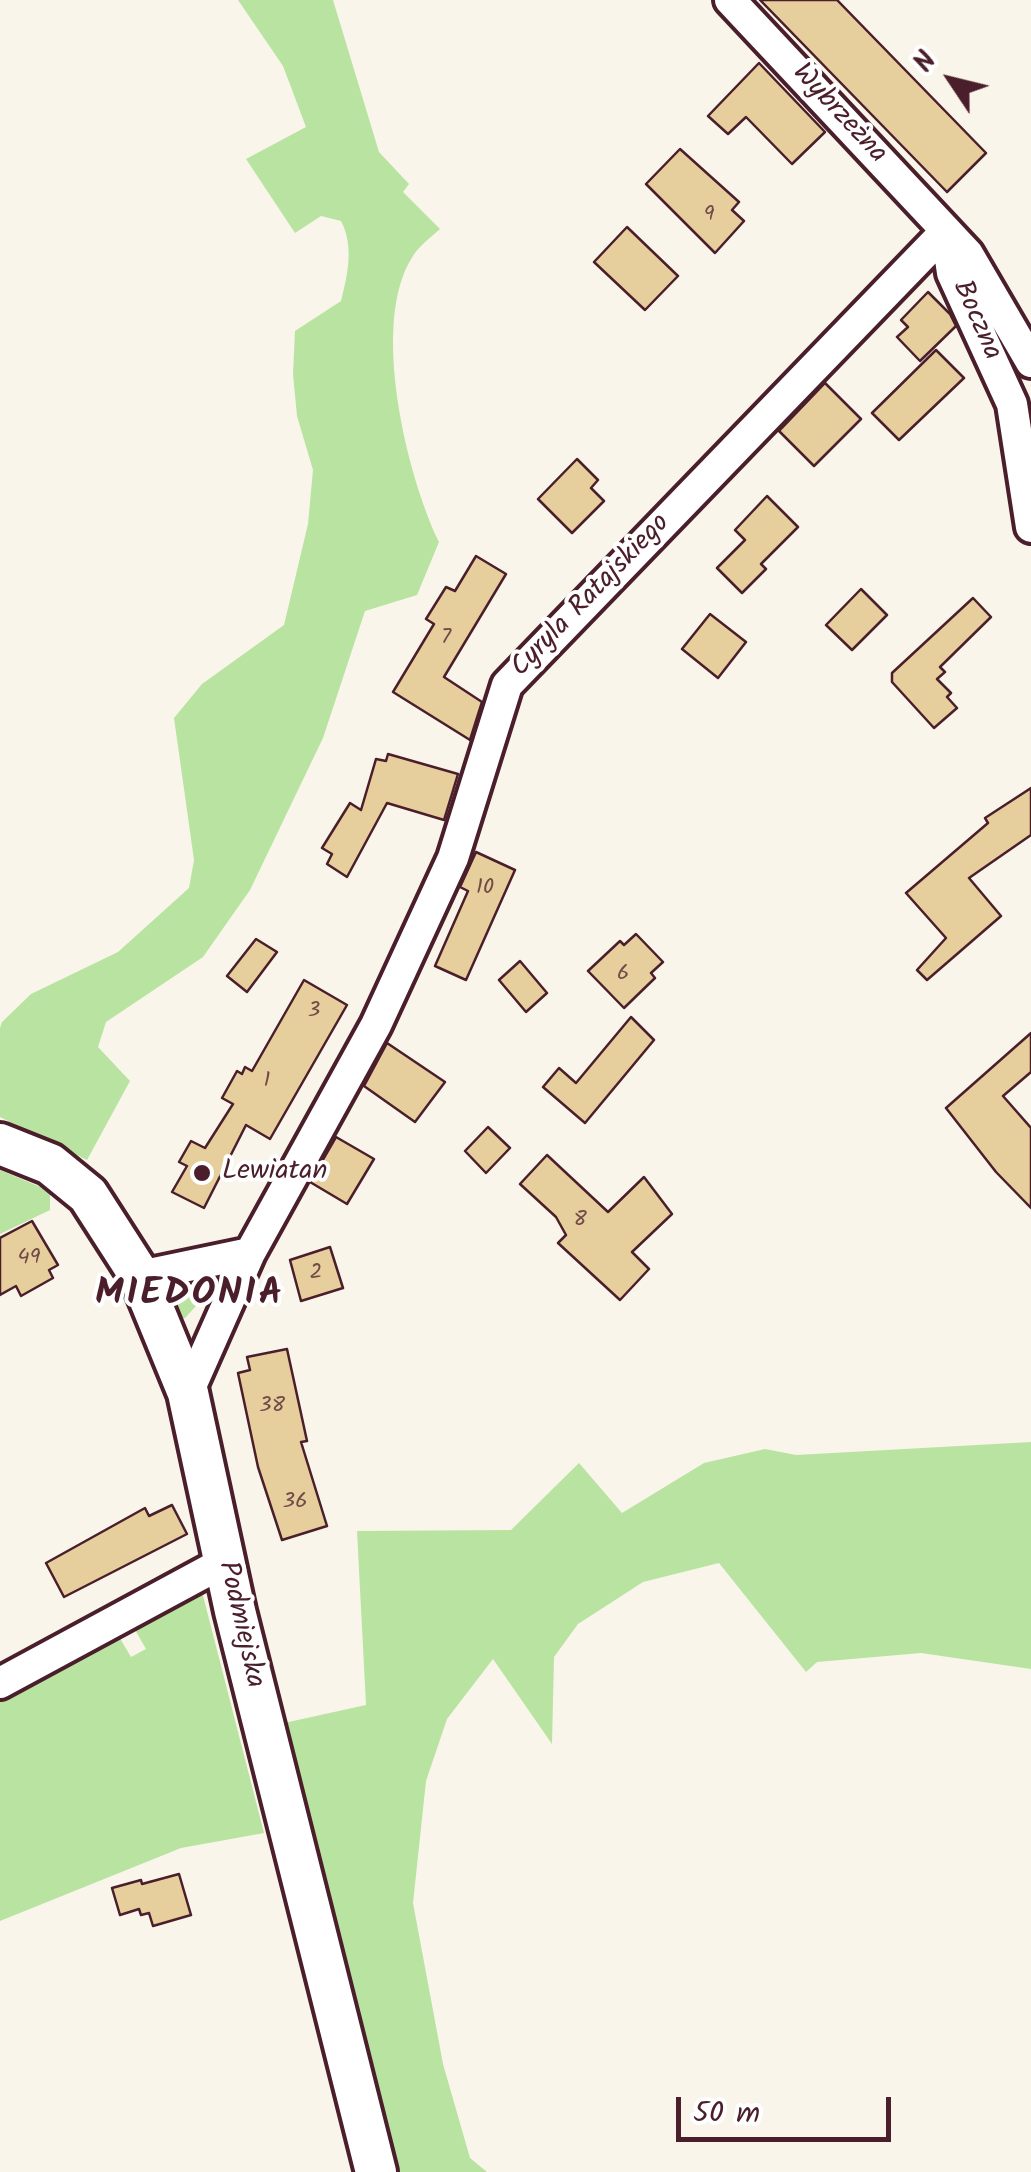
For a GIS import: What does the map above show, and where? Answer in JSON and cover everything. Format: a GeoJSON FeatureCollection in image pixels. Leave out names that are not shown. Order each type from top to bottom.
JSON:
{"type":"FeatureCollection","features":[{"type":"Feature","properties":{"kind":"street","name":"Wybrzeżna"},"geometry":{"type":"LineString","coordinates":[[730,0],[968,254],[1031,362]]}},
{"type":"Feature","properties":{"kind":"street","name":"Boczna"},"geometry":{"type":"LineString","coordinates":[[946,231],[952,272],[1012,404],[1031,527]]}},
{"type":"Feature","properties":{"kind":"street","name":"Cyryla Ratajskiego"},"geometry":{"type":"LineString","coordinates":[[188,1393],[250,1253],[376,1025],[454,858],[507,685],[946,231]]}},
{"type":"Feature","properties":{"kind":"street","name":"Podmiejska"},"geometry":{"type":"LineString","coordinates":[[0,1144],[50,1164],[88,1195],[140,1276],[188,1393],[224,1562],[376,2172]]}},
{"type":"Feature","properties":{"kind":"street"},"geometry":{"type":"LineString","coordinates":[[140,1276],[250,1253]]}},
{"type":"Feature","properties":{"kind":"street"},"geometry":{"type":"LineString","coordinates":[[0,1683],[224,1562]]}},
{"type":"Feature","properties":{"kind":"green space"},"geometry":{"type":"Polygon","coordinates":[[[238,0],[333,0],[379,152],[409,184],[403,192],[440,229],[416,252],[400,285],[393,358],[405,440],[439,542],[417,595],[365,611],[323,738],[250,890],[203,957],[106,1022],[98,1047],[130,1081],[87,1160],[0,1117],[0,1028],[31,994],[118,952],[189,888],[194,860],[174,718],[202,684],[284,625],[308,524],[313,470],[297,416],[293,374],[295,331],[341,301],[348,270],[349,250],[341,221],[321,216],[295,233],[246,159],[306,127],[283,66],[238,0]]]}},
{"type":"Feature","properties":{"kind":"green space"},"geometry":{"type":"Polygon","coordinates":[[[0,1170],[50,1191],[50,1210],[0,1234],[0,1170]]]}},
{"type":"Feature","properties":{"kind":"green space"},"geometry":{"type":"Polygon","coordinates":[[[192,1279],[205,1284],[207,1294],[185,1318],[176,1318],[171,1304],[192,1279]]]}},
{"type":"Feature","properties":{"kind":"green space"},"geometry":{"type":"Polygon","coordinates":[[[1031,1442],[1031,1669],[921,1653],[817,1662],[806,1672],[719,1563],[643,1582],[578,1624],[554,1657],[552,1744],[493,1659],[447,1719],[426,1781],[413,1903],[443,2064],[470,2158],[487,2172],[400,2172],[284,1723],[366,1705],[357,1531],[511,1530],[579,1463],[622,1513],[704,1463],[765,1449],[796,1455],[1031,1442]]]}},
{"type":"Feature","properties":{"kind":"green space"},"geometry":{"type":"Polygon","coordinates":[[[200,1584],[264,1833],[181,1848],[0,1921],[0,1691],[115,1630],[131,1657],[146,1649],[130,1621],[200,1584]]]}},
{"type":"Feature","properties":{"kind":"building"},"geometry":{"type":"Polygon","coordinates":[[[760,0],[837,0],[986,153],[947,192],[760,0]]]}},
{"type":"Feature","properties":{"kind":"building"},"geometry":{"type":"Polygon","coordinates":[[[759,63],[825,132],[792,164],[746,117],[728,134],[708,116],[759,63]]]}},
{"type":"Feature","properties":{"kind":"building"},"geometry":{"type":"Polygon","coordinates":[[[680,149],[739,202],[732,210],[744,221],[715,253],[646,184],[680,149]]]}},
{"type":"Feature","properties":{"kind":"building"},"geometry":{"type":"Polygon","coordinates":[[[627,227],[678,276],[645,310],[594,262],[627,227]]]}},
{"type":"Feature","properties":{"kind":"building"},"geometry":{"type":"Polygon","coordinates":[[[928,292],[956,326],[920,361],[897,337],[908,327],[901,320],[928,292]]]}},
{"type":"Feature","properties":{"kind":"building"},"geometry":{"type":"Polygon","coordinates":[[[936,350],[964,378],[899,440],[872,413],[936,350]]]}},
{"type":"Feature","properties":{"kind":"building"},"geometry":{"type":"Polygon","coordinates":[[[825,383],[861,419],[814,466],[779,431],[825,383]]]}},
{"type":"Feature","properties":{"kind":"building"},"geometry":{"type":"Polygon","coordinates":[[[577,459],[598,480],[591,488],[604,501],[572,533],[538,499],[577,459]]]}},
{"type":"Feature","properties":{"kind":"building"},"geometry":{"type":"Polygon","coordinates":[[[767,496],[798,527],[761,564],[766,569],[742,593],[717,568],[745,540],[735,530],[767,496]]]}},
{"type":"Feature","properties":{"kind":"building"},"geometry":{"type":"Polygon","coordinates":[[[476,556],[506,574],[444,677],[482,702],[470,740],[393,692],[434,624],[426,619],[446,587],[455,591],[476,556]]]}},
{"type":"Feature","properties":{"kind":"building"},"geometry":{"type":"Polygon","coordinates":[[[861,589],[887,615],[852,650],[826,625],[861,589]]]}},
{"type":"Feature","properties":{"kind":"building"},"geometry":{"type":"Polygon","coordinates":[[[973,598],[991,617],[940,667],[945,672],[937,679],[951,693],[947,697],[957,708],[934,728],[892,682],[892,673],[973,598]]]}},
{"type":"Feature","properties":{"kind":"building"},"geometry":{"type":"Polygon","coordinates":[[[710,614],[746,642],[718,678],[682,649],[710,614]]]}},
{"type":"Feature","properties":{"kind":"building"},"geometry":{"type":"Polygon","coordinates":[[[388,754],[458,774],[444,820],[387,803],[347,877],[327,864],[332,854],[322,848],[350,803],[361,810],[376,759],[386,761],[388,754]]]}},
{"type":"Feature","properties":{"kind":"building"},"geometry":{"type":"Polygon","coordinates":[[[1031,788],[1031,835],[969,878],[1001,916],[927,980],[917,970],[946,938],[906,893],[988,823],[985,818],[1031,788]]]}},
{"type":"Feature","properties":{"kind":"building"},"geometry":{"type":"Polygon","coordinates":[[[476,852],[515,870],[466,980],[435,966],[468,891],[460,887],[476,852]]]}},
{"type":"Feature","properties":{"kind":"building"},"geometry":{"type":"Polygon","coordinates":[[[636,934],[663,962],[651,973],[655,978],[624,1008],[588,971],[620,941],[624,945],[636,934]]]}},
{"type":"Feature","properties":{"kind":"building"},"geometry":{"type":"Polygon","coordinates":[[[256,939],[277,952],[247,992],[227,976],[256,939]]]}},
{"type":"Feature","properties":{"kind":"building"},"geometry":{"type":"Polygon","coordinates":[[[520,961],[547,993],[526,1012],[499,980],[520,961]]]}},
{"type":"Feature","properties":{"kind":"building"},"geometry":{"type":"Polygon","coordinates":[[[304,980],[347,1005],[270,1139],[246,1125],[204,1208],[172,1192],[187,1166],[179,1162],[191,1141],[205,1148],[233,1104],[222,1098],[237,1071],[242,1074],[245,1067],[252,1071],[304,980]]]}},
{"type":"Feature","properties":{"kind":"building"},"geometry":{"type":"Polygon","coordinates":[[[631,1017],[654,1040],[585,1123],[543,1087],[559,1068],[576,1083],[631,1017]]]}},
{"type":"Feature","properties":{"kind":"building"},"geometry":{"type":"Polygon","coordinates":[[[1031,1033],[1031,1072],[1003,1096],[1031,1128],[1031,1208],[996,1172],[946,1108],[1031,1033]]]}},
{"type":"Feature","properties":{"kind":"building"},"geometry":{"type":"Polygon","coordinates":[[[387,1043],[445,1082],[415,1122],[364,1086],[387,1043]]]}},
{"type":"Feature","properties":{"kind":"building"},"geometry":{"type":"Polygon","coordinates":[[[488,1127],[510,1148],[486,1173],[465,1151],[488,1127]]]}},
{"type":"Feature","properties":{"kind":"building"},"geometry":{"type":"Polygon","coordinates":[[[336,1137],[374,1159],[347,1204],[310,1182],[336,1137]]]}},
{"type":"Feature","properties":{"kind":"building"},"geometry":{"type":"Polygon","coordinates":[[[547,1155],[608,1212],[644,1177],[672,1214],[632,1252],[649,1269],[620,1300],[558,1243],[566,1235],[556,1217],[520,1184],[547,1155]]]}},
{"type":"Feature","properties":{"kind":"building"},"geometry":{"type":"Polygon","coordinates":[[[32,1221],[58,1265],[49,1270],[53,1278],[21,1296],[16,1286],[0,1295],[0,1238],[32,1221]]]}},
{"type":"Feature","properties":{"kind":"building"},"geometry":{"type":"Polygon","coordinates":[[[330,1247],[343,1288],[301,1301],[290,1260],[330,1247]]]}},
{"type":"Feature","properties":{"kind":"building"},"geometry":{"type":"Polygon","coordinates":[[[287,1349],[307,1441],[301,1442],[327,1526],[282,1540],[258,1467],[238,1373],[250,1370],[247,1357],[287,1349]]]}},
{"type":"Feature","properties":{"kind":"building"},"geometry":{"type":"Polygon","coordinates":[[[172,1505],[187,1534],[64,1597],[46,1563],[145,1508],[149,1516],[172,1505]]]}},
{"type":"Feature","properties":{"kind":"building"},"geometry":{"type":"Polygon","coordinates":[[[179,1874],[191,1915],[153,1926],[149,1913],[141,1915],[139,1909],[120,1915],[112,1888],[179,1874]]]}},
{"type":"Feature","properties":{"kind":"place","name":"Lewiatan"},"geometry":{"type":"Point","coordinates":[202,1173]}},
{"type":"Feature","properties":{"kind":"district","name":"MIEDONIA"},"geometry":{"type":"Point","coordinates":[190,1298]}}]}
